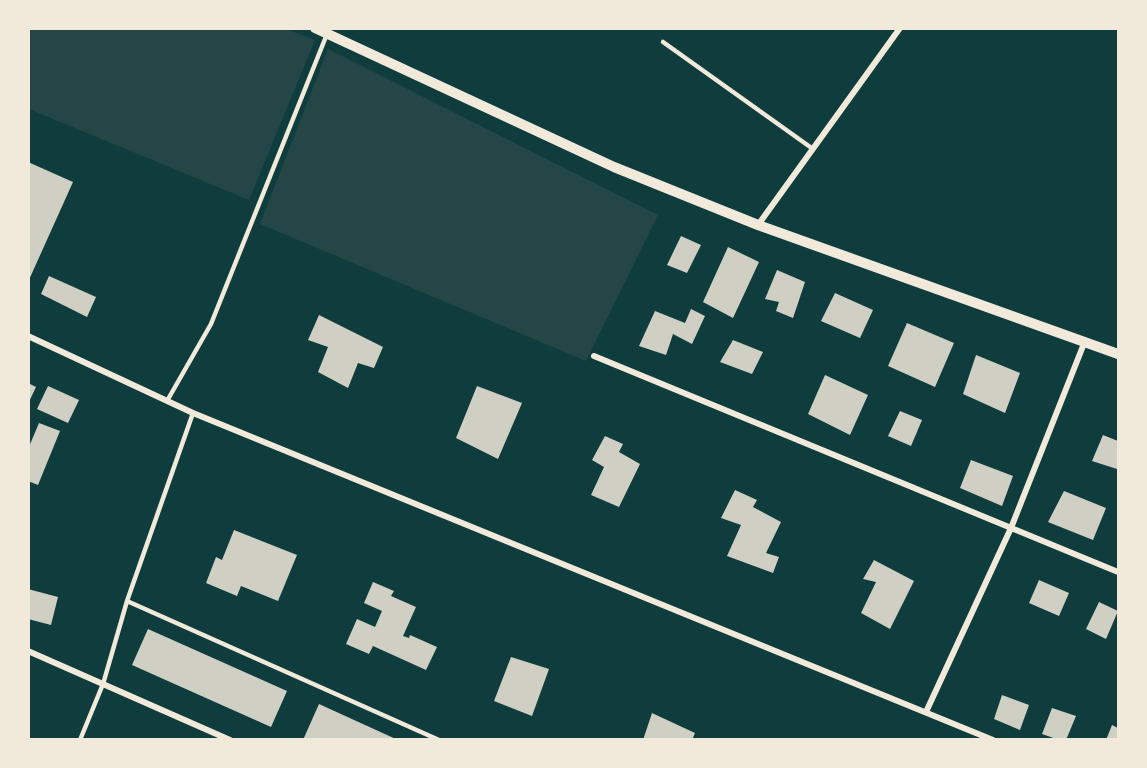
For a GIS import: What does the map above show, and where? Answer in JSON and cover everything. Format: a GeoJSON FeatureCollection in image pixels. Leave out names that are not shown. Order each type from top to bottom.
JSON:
{"type":"FeatureCollection","features":[{"type":"Feature","properties":{"kind":"street"},"geometry":{"type":"LineString","coordinates":[[315,28],[614,167],[758,225],[1119,354]]}},
{"type":"Feature","properties":{"kind":"street"},"geometry":{"type":"LineString","coordinates":[[758,225],[900,28]]}},
{"type":"Feature","properties":{"kind":"street"},"geometry":{"type":"LineString","coordinates":[[28,336],[193,413],[993,740]]}},
{"type":"Feature","properties":{"kind":"street"},"geometry":{"type":"LineString","coordinates":[[926,712],[1011,528],[1085,341]]}},
{"type":"Feature","properties":{"kind":"street"},"geometry":{"type":"LineString","coordinates":[[594,356],[1119,572]]}},
{"type":"Feature","properties":{"kind":"street"},"geometry":{"type":"LineString","coordinates":[[28,651],[230,740]]}},
{"type":"Feature","properties":{"kind":"lane"},"geometry":{"type":"LineString","coordinates":[[167,401],[211,324],[327,34]]}},
{"type":"Feature","properties":{"kind":"lane"},"geometry":{"type":"LineString","coordinates":[[663,42],[813,149]]}},
{"type":"Feature","properties":{"kind":"lane"},"geometry":{"type":"LineString","coordinates":[[80,740],[103,684],[127,602],[193,413]]}},
{"type":"Feature","properties":{"kind":"lane"},"geometry":{"type":"LineString","coordinates":[[127,602],[439,740]]}},
{"type":"Feature","properties":{"kind":"shaded area"},"geometry":{"type":"Polygon","coordinates":[[[29,29],[286,29],[315,40],[249,200],[29,109],[29,29]]]}},
{"type":"Feature","properties":{"kind":"shaded area"},"geometry":{"type":"Polygon","coordinates":[[[328,49],[658,215],[586,361],[260,224],[328,49]]]}},
{"type":"Feature","properties":{"kind":"building"},"geometry":{"type":"Polygon","coordinates":[[[28,162],[73,182],[28,282],[28,162]]]}},
{"type":"Feature","properties":{"kind":"building"},"geometry":{"type":"Polygon","coordinates":[[[681,236],[701,245],[687,273],[667,265],[681,236]]]}},
{"type":"Feature","properties":{"kind":"building"},"geometry":{"type":"Polygon","coordinates":[[[728,247],[759,262],[733,318],[703,302],[728,247]]]}},
{"type":"Feature","properties":{"kind":"building"},"geometry":{"type":"Polygon","coordinates":[[[777,270],[805,282],[793,318],[776,311],[779,302],[765,299],[777,270]]]}},
{"type":"Feature","properties":{"kind":"building"},"geometry":{"type":"Polygon","coordinates":[[[49,276],[96,297],[87,317],[41,294],[49,276]]]}},
{"type":"Feature","properties":{"kind":"building"},"geometry":{"type":"Polygon","coordinates":[[[835,293],[873,310],[860,338],[821,321],[835,293]]]}},
{"type":"Feature","properties":{"kind":"building"},"geometry":{"type":"Polygon","coordinates":[[[691,309],[705,316],[692,344],[673,334],[666,355],[639,346],[655,311],[685,323],[691,309]]]}},
{"type":"Feature","properties":{"kind":"building"},"geometry":{"type":"Polygon","coordinates":[[[319,315],[383,347],[374,368],[358,363],[348,388],[318,372],[328,347],[308,340],[319,315]]]}},
{"type":"Feature","properties":{"kind":"building"},"geometry":{"type":"Polygon","coordinates":[[[907,323],[954,343],[935,387],[888,366],[907,323]]]}},
{"type":"Feature","properties":{"kind":"building"},"geometry":{"type":"Polygon","coordinates":[[[733,340],[763,352],[752,374],[720,362],[733,340]]]}},
{"type":"Feature","properties":{"kind":"building"},"geometry":{"type":"Polygon","coordinates":[[[976,355],[1020,373],[1005,413],[963,394],[976,355]]]}},
{"type":"Feature","properties":{"kind":"building"},"geometry":{"type":"Polygon","coordinates":[[[825,375],[868,395],[850,435],[808,414],[825,375]]]}},
{"type":"Feature","properties":{"kind":"building"},"geometry":{"type":"Polygon","coordinates":[[[28,383],[36,387],[28,404],[28,383]]]}},
{"type":"Feature","properties":{"kind":"building"},"geometry":{"type":"Polygon","coordinates":[[[48,386],[79,400],[68,423],[37,409],[48,386]]]}},
{"type":"Feature","properties":{"kind":"building"},"geometry":{"type":"Polygon","coordinates":[[[477,386],[522,403],[498,459],[456,438],[477,386]]]}},
{"type":"Feature","properties":{"kind":"building"},"geometry":{"type":"Polygon","coordinates":[[[900,411],[922,420],[911,446],[888,436],[900,411]]]}},
{"type":"Feature","properties":{"kind":"building"},"geometry":{"type":"Polygon","coordinates":[[[39,423],[60,431],[38,485],[28,481],[28,449],[39,423]]]}},
{"type":"Feature","properties":{"kind":"building"},"geometry":{"type":"Polygon","coordinates":[[[1103,435],[1118,441],[1117,469],[1092,461],[1103,435]]]}},
{"type":"Feature","properties":{"kind":"building"},"geometry":{"type":"Polygon","coordinates":[[[605,436],[623,444],[619,452],[640,464],[619,507],[591,495],[604,467],[592,460],[605,436]]]}},
{"type":"Feature","properties":{"kind":"building"},"geometry":{"type":"Polygon","coordinates":[[[971,460],[1013,476],[1002,506],[960,488],[971,460]]]}},
{"type":"Feature","properties":{"kind":"building"},"geometry":{"type":"Polygon","coordinates":[[[735,490],[757,500],[753,507],[781,522],[766,553],[779,557],[773,573],[727,556],[741,525],[721,518],[735,490]]]}},
{"type":"Feature","properties":{"kind":"building"},"geometry":{"type":"Polygon","coordinates":[[[1064,491],[1106,508],[1093,540],[1048,522],[1064,491]]]}},
{"type":"Feature","properties":{"kind":"building"},"geometry":{"type":"Polygon","coordinates":[[[234,530],[297,555],[278,601],[241,586],[237,596],[206,583],[216,557],[222,560],[234,530]]]}},
{"type":"Feature","properties":{"kind":"building"},"geometry":{"type":"Polygon","coordinates":[[[874,560],[914,581],[890,629],[861,613],[876,582],[863,579],[874,560]]]}},
{"type":"Feature","properties":{"kind":"building"},"geometry":{"type":"Polygon","coordinates":[[[1039,580],[1069,593],[1059,616],[1029,603],[1039,580]]]}},
{"type":"Feature","properties":{"kind":"building"},"geometry":{"type":"Polygon","coordinates":[[[373,582],[394,591],[391,596],[416,607],[403,636],[409,638],[410,635],[437,647],[426,670],[373,646],[369,654],[346,644],[357,619],[375,627],[382,611],[364,603],[373,582]]]}},
{"type":"Feature","properties":{"kind":"building"},"geometry":{"type":"Polygon","coordinates":[[[28,589],[58,597],[51,625],[28,619],[28,589]]]}},
{"type":"Feature","properties":{"kind":"building"},"geometry":{"type":"Polygon","coordinates":[[[1099,602],[1118,611],[1106,639],[1086,629],[1099,602]]]}},
{"type":"Feature","properties":{"kind":"building"},"geometry":{"type":"Polygon","coordinates":[[[148,629],[287,691],[271,727],[132,665],[148,629]]]}},
{"type":"Feature","properties":{"kind":"building"},"geometry":{"type":"Polygon","coordinates":[[[511,657],[549,669],[532,716],[494,701],[511,657]]]}},
{"type":"Feature","properties":{"kind":"building"},"geometry":{"type":"Polygon","coordinates":[[[1002,695],[1029,705],[1020,730],[994,719],[1002,695]]]}},
{"type":"Feature","properties":{"kind":"building"},"geometry":{"type":"Polygon","coordinates":[[[319,704],[398,740],[303,740],[319,704]]]}},
{"type":"Feature","properties":{"kind":"building"},"geometry":{"type":"Polygon","coordinates":[[[1052,708],[1076,716],[1066,740],[1042,734],[1052,708]]]}},
{"type":"Feature","properties":{"kind":"building"},"geometry":{"type":"Polygon","coordinates":[[[652,713],[695,733],[692,740],[643,740],[652,713]]]}},
{"type":"Feature","properties":{"kind":"building"},"geometry":{"type":"Polygon","coordinates":[[[1112,725],[1118,728],[1118,740],[1106,740],[1112,725]]]}}]}
